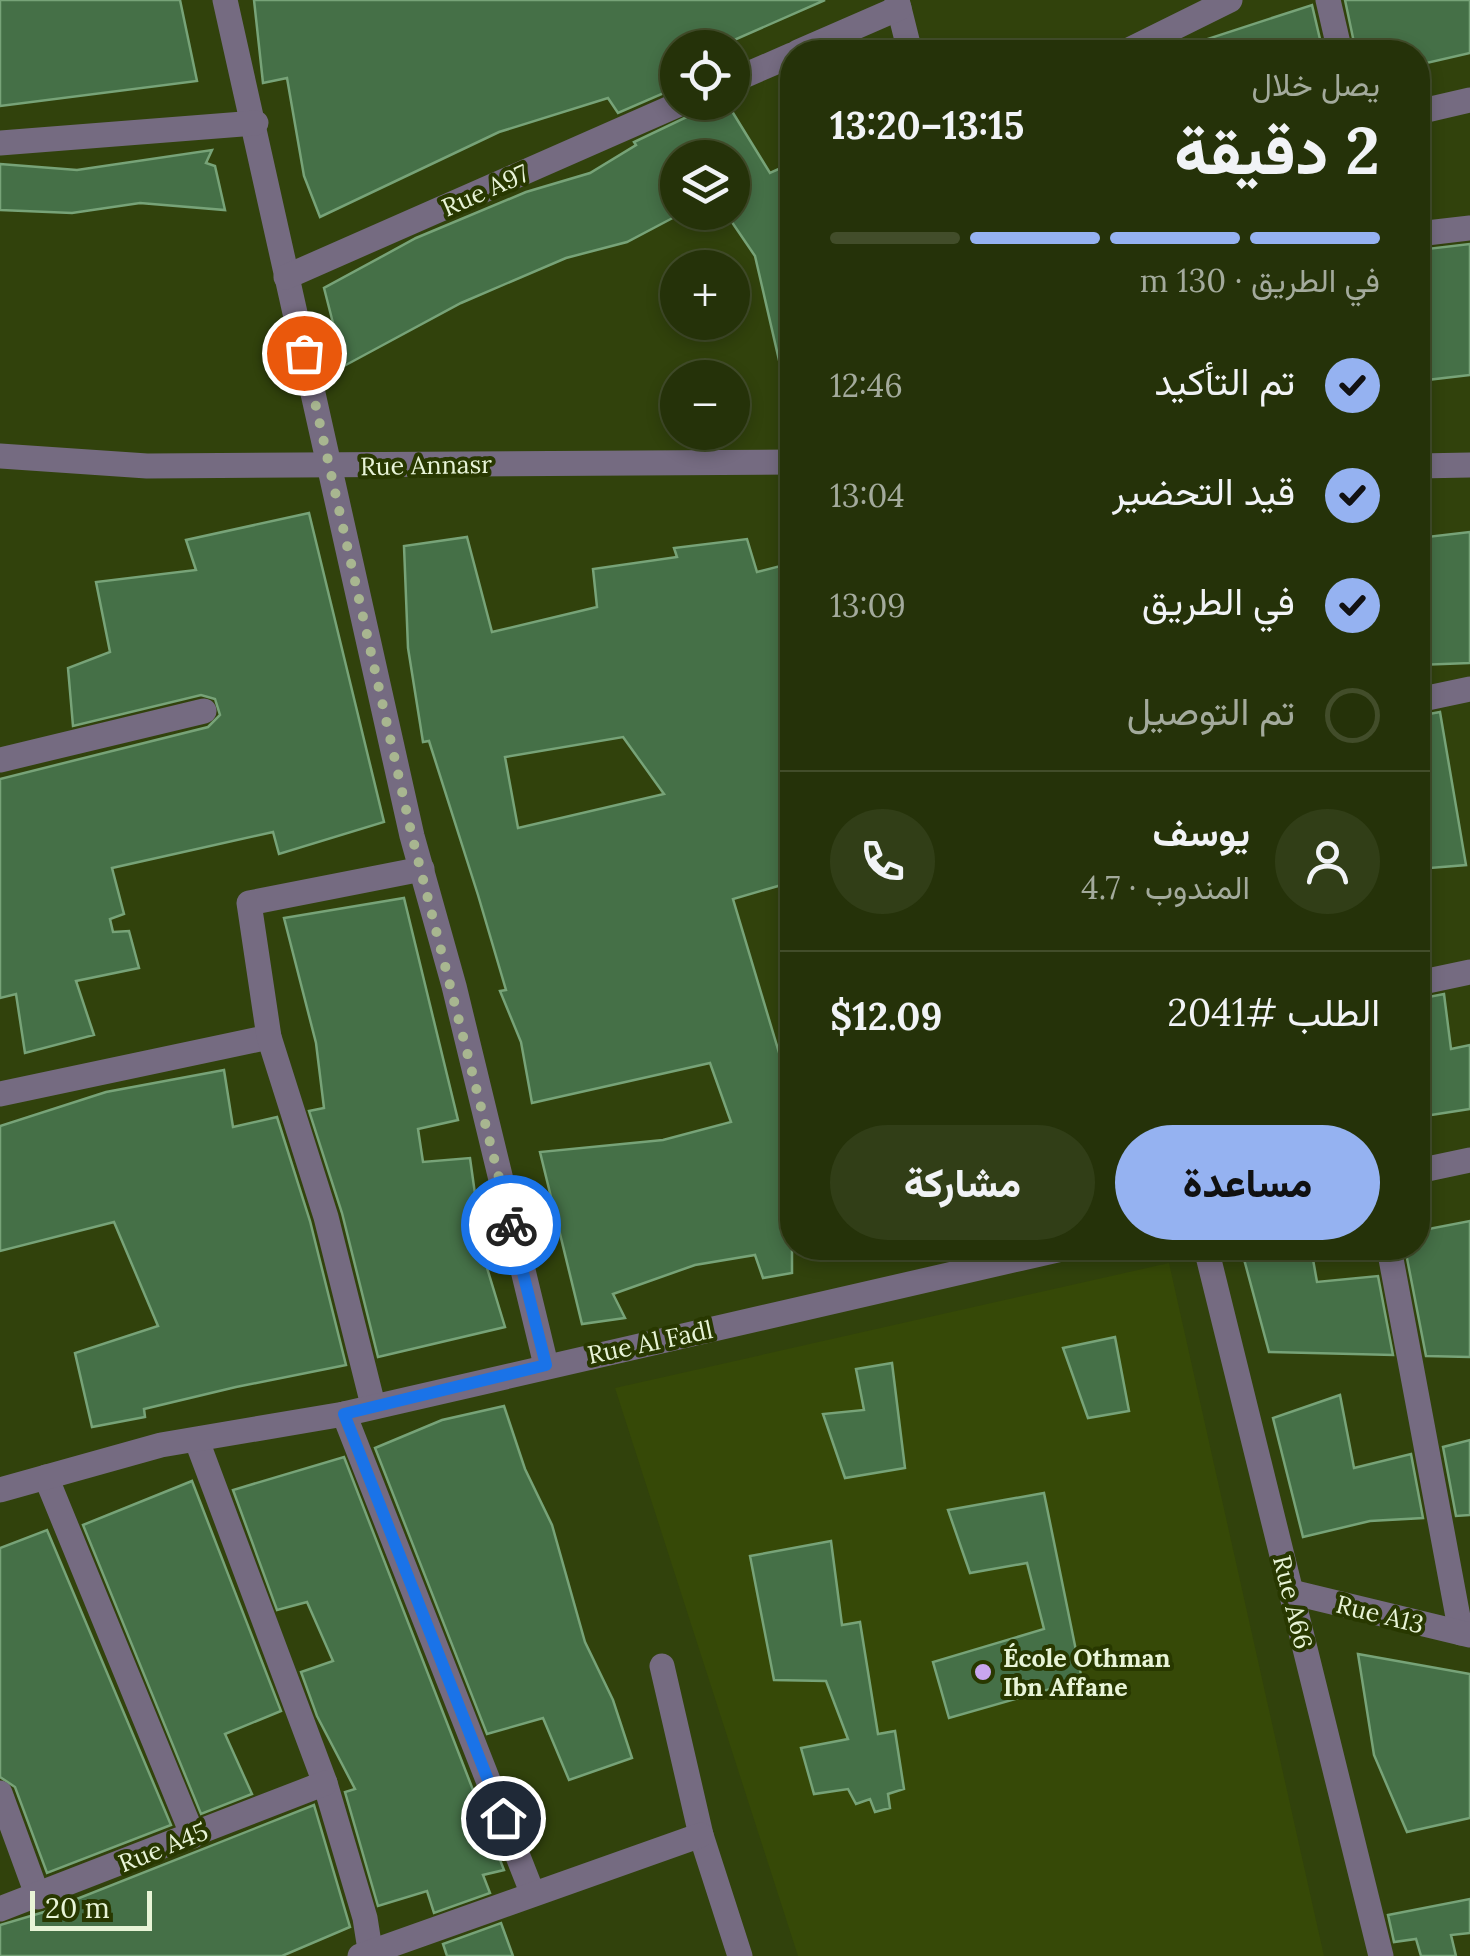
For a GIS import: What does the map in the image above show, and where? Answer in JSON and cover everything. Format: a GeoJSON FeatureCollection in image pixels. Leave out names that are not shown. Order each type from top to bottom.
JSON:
{"type":"FeatureCollection","features":[{"type":"Feature","properties":{"kind":"street"},"geometry":{"type":"LineString","coordinates":[[225,0],[256,123],[286,277],[422,869],[546,1365]]}},
{"type":"Feature","properties":{"kind":"street"},"geometry":{"type":"LineString","coordinates":[[1170,40],[1230,0]]}},
{"type":"Feature","properties":{"kind":"street"},"geometry":{"type":"LineString","coordinates":[[1328,0],[1337,40]]}},
{"type":"Feature","properties":{"kind":"street"},"geometry":{"type":"LineString","coordinates":[[825,40],[898,4],[907,40]]}},
{"type":"Feature","properties":{"kind":"street"},"geometry":{"type":"LineString","coordinates":[[750,74],[780,61]]}},
{"type":"Feature","properties":{"kind":"street"},"geometry":{"type":"LineString","coordinates":[[1430,109],[1470,100]]}},
{"type":"Feature","properties":{"kind":"street","name":"Rue A97"},"geometry":{"type":"LineString","coordinates":[[286,277],[660,113]]}},
{"type":"Feature","properties":{"kind":"street"},"geometry":{"type":"LineString","coordinates":[[0,143],[256,123]]}},
{"type":"Feature","properties":{"kind":"street"},"geometry":{"type":"LineString","coordinates":[[1430,233],[1470,228]]}},
{"type":"Feature","properties":{"kind":"street","name":"Rue Annasr"},"geometry":{"type":"LineString","coordinates":[[0,456],[147,466],[780,462]]}},
{"type":"Feature","properties":{"kind":"street"},"geometry":{"type":"LineString","coordinates":[[1430,466],[1470,465]]}},
{"type":"Feature","properties":{"kind":"street"},"geometry":{"type":"LineString","coordinates":[[1430,697],[1470,689]]}},
{"type":"Feature","properties":{"kind":"street"},"geometry":{"type":"LineString","coordinates":[[0,760],[204,711]]}},
{"type":"Feature","properties":{"kind":"street"},"geometry":{"type":"LineString","coordinates":[[374,1405],[326,1216],[269,1037],[249,903],[422,869]]}},
{"type":"Feature","properties":{"kind":"street"},"geometry":{"type":"LineString","coordinates":[[1430,980],[1470,972]]}},
{"type":"Feature","properties":{"kind":"street"},"geometry":{"type":"LineString","coordinates":[[0,1094],[269,1037]]}},
{"type":"Feature","properties":{"kind":"street"},"geometry":{"type":"LineString","coordinates":[[1430,1168],[1470,1160]]}},
{"type":"Feature","properties":{"kind":"street","name":"Rue Al Fadl"},"geometry":{"type":"LineString","coordinates":[[0,1490],[161,1445],[344,1414],[1013,1260]]}},
{"type":"Feature","properties":{"kind":"street","name":"Rue A66"},"geometry":{"type":"LineString","coordinates":[[1209,1260],[1381,1956]]}},
{"type":"Feature","properties":{"kind":"street"},"geometry":{"type":"LineString","coordinates":[[1390,1260],[1466,1634]]}},
{"type":"Feature","properties":{"kind":"street"},"geometry":{"type":"LineString","coordinates":[[344,1414],[532,1892]]}},
{"type":"Feature","properties":{"kind":"street"},"geometry":{"type":"LineString","coordinates":[[198,1441],[324,1783],[366,1918],[367,1955],[532,1892],[701,1835]]}},
{"type":"Feature","properties":{"kind":"street"},"geometry":{"type":"LineString","coordinates":[[46,1477],[192,1836]]}},
{"type":"Feature","properties":{"kind":"street","name":"Rue A13"},"geometry":{"type":"LineString","coordinates":[[1291,1592],[1466,1634]]}},
{"type":"Feature","properties":{"kind":"street"},"geometry":{"type":"LineString","coordinates":[[662,1666],[701,1835],[740,1956]]}},
{"type":"Feature","properties":{"kind":"street","name":"Rue A45"},"geometry":{"type":"LineString","coordinates":[[0,1909],[324,1783]]}},
{"type":"Feature","properties":{"kind":"street"},"geometry":{"type":"LineString","coordinates":[[0,1793],[38,1896]]}},
{"type":"Feature","properties":{"kind":"shaded area","name":"École Othman Ibn Affane"},"geometry":{"type":"Polygon","coordinates":[[[1169,1263],[1324,1956],[798,1956],[615,1388],[1169,1263]]]}},
{"type":"Feature","properties":{"kind":"building"},"geometry":{"type":"Polygon","coordinates":[[[0,0],[180,0],[197,81],[0,106],[0,0]]]}},
{"type":"Feature","properties":{"kind":"building"},"geometry":{"type":"Polygon","coordinates":[[[254,0],[825,0],[750,33],[750,30],[660,30],[660,95],[618,113],[608,98],[499,132],[320,217],[304,176],[287,78],[263,83],[254,0]]]}},
{"type":"Feature","properties":{"kind":"building"},"geometry":{"type":"Polygon","coordinates":[[[1345,0],[1470,0],[1470,53],[1430,62],[1430,40],[1353,40],[1345,0]]]}},
{"type":"Feature","properties":{"kind":"building"},"geometry":{"type":"Polygon","coordinates":[[[1312,5],[1320,40],[1204,40],[1312,5]]]}},
{"type":"Feature","properties":{"kind":"building"},"geometry":{"type":"Polygon","coordinates":[[[680,120],[737,120],[750,140],[660,140],[660,225],[627,242],[566,258],[461,303],[344,366],[324,288],[416,238],[526,192],[590,173],[636,145],[634,142],[680,120]]]}},
{"type":"Feature","properties":{"kind":"building"},"geometry":{"type":"Polygon","coordinates":[[[750,140],[770,173],[780,168],[780,360],[755,256],[737,230],[750,230],[750,140]]]}},
{"type":"Feature","properties":{"kind":"building"},"geometry":{"type":"Polygon","coordinates":[[[212,150],[206,163],[215,166],[225,210],[140,203],[72,213],[0,210],[0,164],[77,170],[212,150]]]}},
{"type":"Feature","properties":{"kind":"building"},"geometry":{"type":"Polygon","coordinates":[[[1470,244],[1470,375],[1430,380],[1430,249],[1470,244]]]}},
{"type":"Feature","properties":{"kind":"building"},"geometry":{"type":"Polygon","coordinates":[[[309,513],[384,822],[279,854],[273,832],[112,868],[124,914],[110,919],[113,932],[129,931],[139,968],[76,981],[94,1035],[25,1053],[16,994],[0,998],[0,779],[208,727],[220,715],[215,699],[201,695],[73,726],[68,668],[110,652],[96,582],[196,570],[186,540],[309,513]]]}},
{"type":"Feature","properties":{"kind":"building"},"geometry":{"type":"Polygon","coordinates":[[[1470,532],[1470,663],[1430,665],[1430,537],[1470,532]]]}},
{"type":"Feature","properties":{"kind":"building"},"geometry":{"type":"Polygon","coordinates":[[[467,537],[492,632],[597,607],[593,569],[677,557],[674,548],[747,539],[757,572],[780,566],[780,885],[733,899],[780,1056],[780,1260],[792,1260],[792,1273],[763,1278],[755,1255],[695,1265],[613,1294],[625,1318],[582,1324],[540,1152],[663,1140],[731,1122],[710,1063],[532,1103],[521,1042],[500,991],[506,990],[478,895],[429,741],[423,742],[408,648],[404,546],[467,537]],[[623,737],[505,757],[518,828],[664,794],[623,737]]]}},
{"type":"Feature","properties":{"kind":"building"},"geometry":{"type":"Polygon","coordinates":[[[1440,712],[1466,865],[1430,868],[1430,714],[1440,712]]]}},
{"type":"Feature","properties":{"kind":"building"},"geometry":{"type":"Polygon","coordinates":[[[404,898],[458,1120],[418,1129],[423,1162],[470,1158],[484,1258],[505,1327],[378,1357],[342,1213],[309,1111],[324,1108],[316,1043],[284,918],[404,898]]]}},
{"type":"Feature","properties":{"kind":"building"},"geometry":{"type":"Polygon","coordinates":[[[1444,994],[1451,1049],[1470,1045],[1470,1109],[1430,1115],[1430,997],[1444,994]]]}},
{"type":"Feature","properties":{"kind":"building"},"geometry":{"type":"Polygon","coordinates":[[[224,1070],[233,1127],[277,1117],[310,1221],[346,1365],[144,1409],[145,1417],[92,1427],[75,1353],[158,1326],[114,1222],[0,1251],[0,1126],[106,1092],[224,1070]]]}},
{"type":"Feature","properties":{"kind":"building"},"geometry":{"type":"Polygon","coordinates":[[[1470,1221],[1470,1357],[1426,1356],[1407,1260],[1430,1260],[1430,1229],[1470,1221]]]}},
{"type":"Feature","properties":{"kind":"building"},"geometry":{"type":"Polygon","coordinates":[[[1244,1260],[1313,1260],[1317,1282],[1378,1276],[1393,1355],[1269,1352],[1244,1260]]]}},
{"type":"Feature","properties":{"kind":"building"},"geometry":{"type":"Polygon","coordinates":[[[1115,1337],[1129,1411],[1088,1418],[1063,1348],[1115,1337]]]}},
{"type":"Feature","properties":{"kind":"building"},"geometry":{"type":"Polygon","coordinates":[[[892,1363],[905,1468],[845,1478],[823,1414],[864,1410],[856,1369],[892,1363]]]}},
{"type":"Feature","properties":{"kind":"building"},"geometry":{"type":"Polygon","coordinates":[[[1340,1395],[1354,1468],[1411,1454],[1423,1518],[1370,1521],[1303,1537],[1273,1418],[1340,1395]]]}},
{"type":"Feature","properties":{"kind":"building"},"geometry":{"type":"Polygon","coordinates":[[[504,1406],[525,1469],[552,1525],[585,1642],[613,1700],[632,1758],[569,1780],[543,1718],[487,1734],[375,1448],[442,1420],[504,1406]]]}},
{"type":"Feature","properties":{"kind":"building"},"geometry":{"type":"Polygon","coordinates":[[[1470,1440],[1470,1515],[1456,1516],[1443,1447],[1470,1440]]]}},
{"type":"Feature","properties":{"kind":"building"},"geometry":{"type":"Polygon","coordinates":[[[344,1457],[504,1870],[483,1875],[490,1893],[434,1913],[427,1891],[378,1906],[345,1792],[355,1789],[317,1716],[301,1672],[333,1661],[307,1602],[277,1610],[233,1490],[344,1457]]]}},
{"type":"Feature","properties":{"kind":"building"},"geometry":{"type":"Polygon","coordinates":[[[192,1481],[281,1711],[225,1734],[252,1794],[201,1814],[83,1525],[192,1481]]]}},
{"type":"Feature","properties":{"kind":"building"},"geometry":{"type":"Polygon","coordinates":[[[1044,1493],[1082,1680],[949,1718],[933,1662],[1044,1629],[1027,1563],[970,1573],[948,1510],[1044,1493]]]}},
{"type":"Feature","properties":{"kind":"building"},"geometry":{"type":"Polygon","coordinates":[[[47,1530],[171,1825],[47,1873],[15,1787],[0,1777],[0,1548],[47,1530]]]}},
{"type":"Feature","properties":{"kind":"building"},"geometry":{"type":"Polygon","coordinates":[[[831,1541],[842,1625],[860,1622],[878,1734],[895,1731],[904,1789],[888,1794],[890,1808],[875,1812],[870,1799],[856,1804],[848,1789],[814,1794],[801,1748],[848,1739],[826,1681],[774,1680],[750,1556],[831,1541]]]}},
{"type":"Feature","properties":{"kind":"building"},"geometry":{"type":"Polygon","coordinates":[[[1358,1654],[1470,1674],[1470,1818],[1407,1832],[1374,1755],[1358,1654]]]}},
{"type":"Feature","properties":{"kind":"building"},"geometry":{"type":"Polygon","coordinates":[[[314,1805],[350,1927],[282,1956],[0,1956],[0,1925],[44,1912],[314,1805]]]}},
{"type":"Feature","properties":{"kind":"building"},"geometry":{"type":"Polygon","coordinates":[[[1470,1899],[1470,1933],[1451,1935],[1456,1956],[1421,1956],[1416,1939],[1394,1942],[1388,1915],[1470,1899]]]}},
{"type":"Feature","properties":{"kind":"building"},"geometry":{"type":"Polygon","coordinates":[[[501,1923],[513,1956],[447,1956],[443,1944],[501,1923]]]}},
{"type":"Feature","properties":{"kind":"way so far"},"geometry":{"type":"LineString","coordinates":[[304,353],[412,836],[454,986],[511,1225]]}},
{"type":"Feature","properties":{"kind":"place","name":"École Othman Ibn Affane"},"geometry":{"type":"Point","coordinates":[983,1672]}},
{"type":"Feature","properties":{"kind":"route"},"geometry":{"type":"LineString","coordinates":[[503,1818],[344,1414],[546,1365],[511,1225]]}}]}
